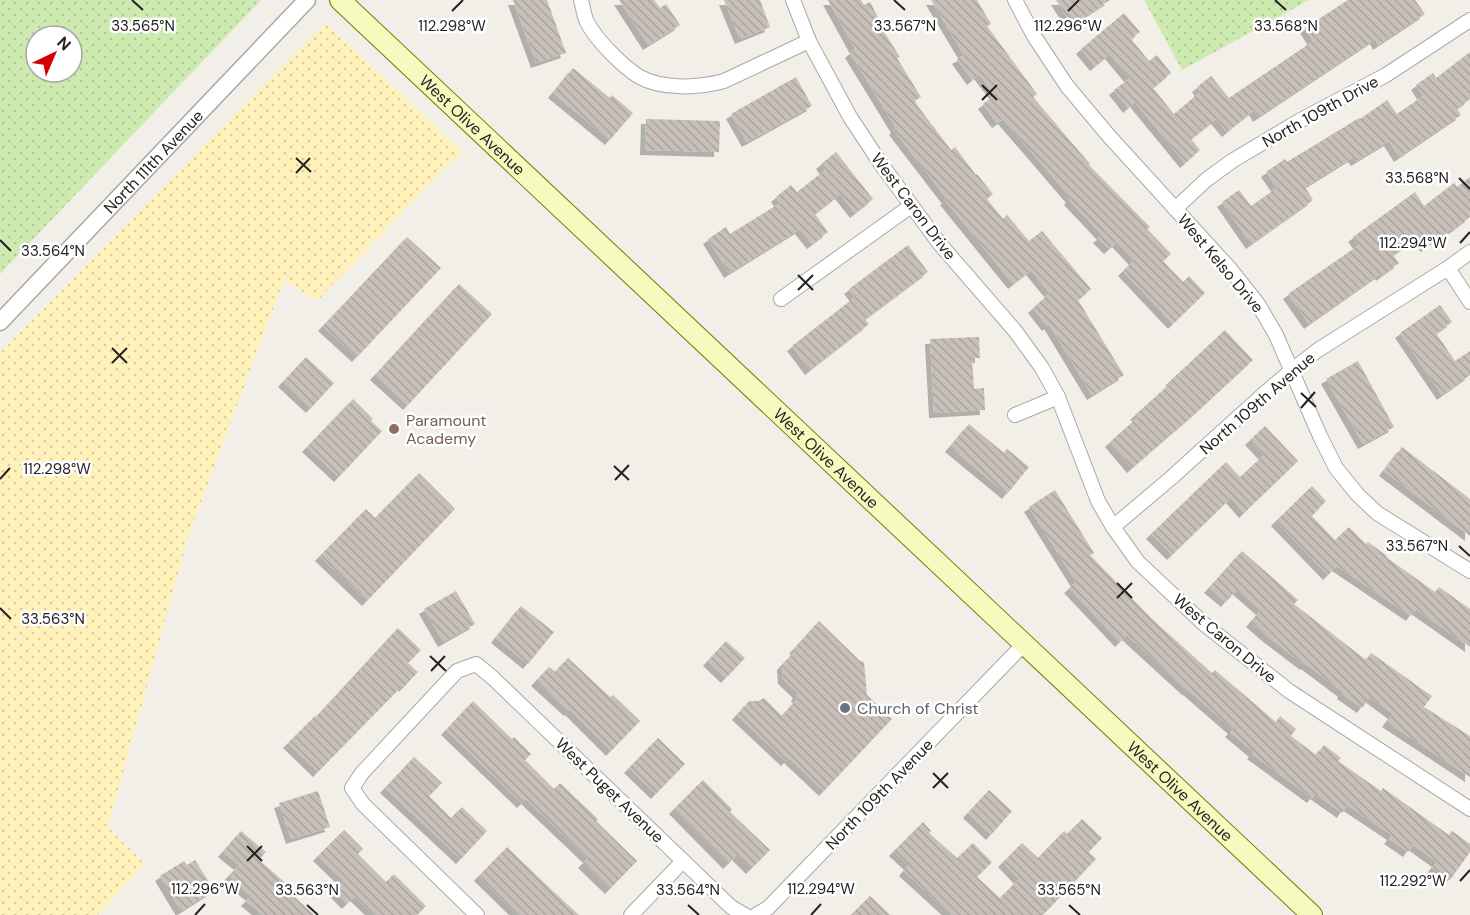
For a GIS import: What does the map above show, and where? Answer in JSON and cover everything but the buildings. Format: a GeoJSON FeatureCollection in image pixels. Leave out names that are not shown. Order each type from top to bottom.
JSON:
{"type":"FeatureCollection","features":[{"type":"Feature","properties":{"kind":"main road","name":"West Olive Avenue"},"geometry":{"type":"LineString","coordinates":[[340,0],[1312,915]]}},
{"type":"Feature","properties":{"kind":"street","name":"North 111th Avenue"},"geometry":{"type":"LineString","coordinates":[[0,322],[307,0]]}},
{"type":"Feature","properties":{"kind":"street"},"geometry":{"type":"LineString","coordinates":[[581,0],[587,22],[604,46],[639,77],[656,83],[689,87],[717,83],[809,41]]}},
{"type":"Feature","properties":{"kind":"street","name":"West Caron Drive"},"geometry":{"type":"LineString","coordinates":[[793,0],[809,41],[850,117],[910,206],[1016,332],[1042,368],[1058,397],[1098,501],[1138,562],[1204,624],[1289,691],[1470,809]]}},
{"type":"Feature","properties":{"kind":"street","name":"West Kelso Drive"},"geometry":{"type":"LineString","coordinates":[[1015,0],[1034,36],[1067,86],[1108,135],[1231,270],[1258,304],[1276,335],[1336,468],[1357,494],[1377,513],[1470,572]]}},
{"type":"Feature","properties":{"kind":"street","name":"North 109th Drive"},"geometry":{"type":"LineString","coordinates":[[1175,209],[1206,180],[1232,161],[1299,121],[1386,75],[1470,20]]}},
{"type":"Feature","properties":{"kind":"street"},"geometry":{"type":"LineString","coordinates":[[782,299],[910,206]]}},
{"type":"Feature","properties":{"kind":"street","name":"North 109th Avenue"},"geometry":{"type":"LineString","coordinates":[[1113,527],[1292,370],[1318,350],[1470,252]]}},
{"type":"Feature","properties":{"kind":"street"},"geometry":{"type":"LineString","coordinates":[[1448,268],[1470,303]]}},
{"type":"Feature","properties":{"kind":"street"},"geometry":{"type":"LineString","coordinates":[[1014,415],[1058,397]]}},
{"type":"Feature","properties":{"kind":"street","name":"North 109th Avenue"},"geometry":{"type":"LineString","coordinates":[[756,915],[768,908],[1024,644]]}},
{"type":"Feature","properties":{"kind":"street","name":"West Puget Avenue"},"geometry":{"type":"LineString","coordinates":[[477,915],[363,804],[352,788],[362,773],[457,671],[476,664],[731,907],[745,915]]}},
{"type":"Feature","properties":{"kind":"street"},"geometry":{"type":"LineString","coordinates":[[632,915],[684,861]]}},
{"type":"Feature","properties":{"kind":"green space"},"geometry":{"type":"Polygon","coordinates":[[[0,0],[261,0],[0,274],[0,0]]]}},
{"type":"Feature","properties":{"kind":"green space"},"geometry":{"type":"Polygon","coordinates":[[[1144,0],[1309,0],[1182,70],[1144,0]]]}},
{"type":"Feature","properties":{"kind":"sand"},"geometry":{"type":"Polygon","coordinates":[[[325,23],[462,151],[317,301],[284,280],[189,534],[108,827],[145,864],[98,915],[0,915],[0,353],[325,23]]]}},
{"type":"Feature","properties":{"kind":"place","name":"Paramount Academy"},"geometry":{"type":"Point","coordinates":[394,429]}},
{"type":"Feature","properties":{"kind":"place","name":"Church of Christ"},"geometry":{"type":"Point","coordinates":[845,708]}}]}
